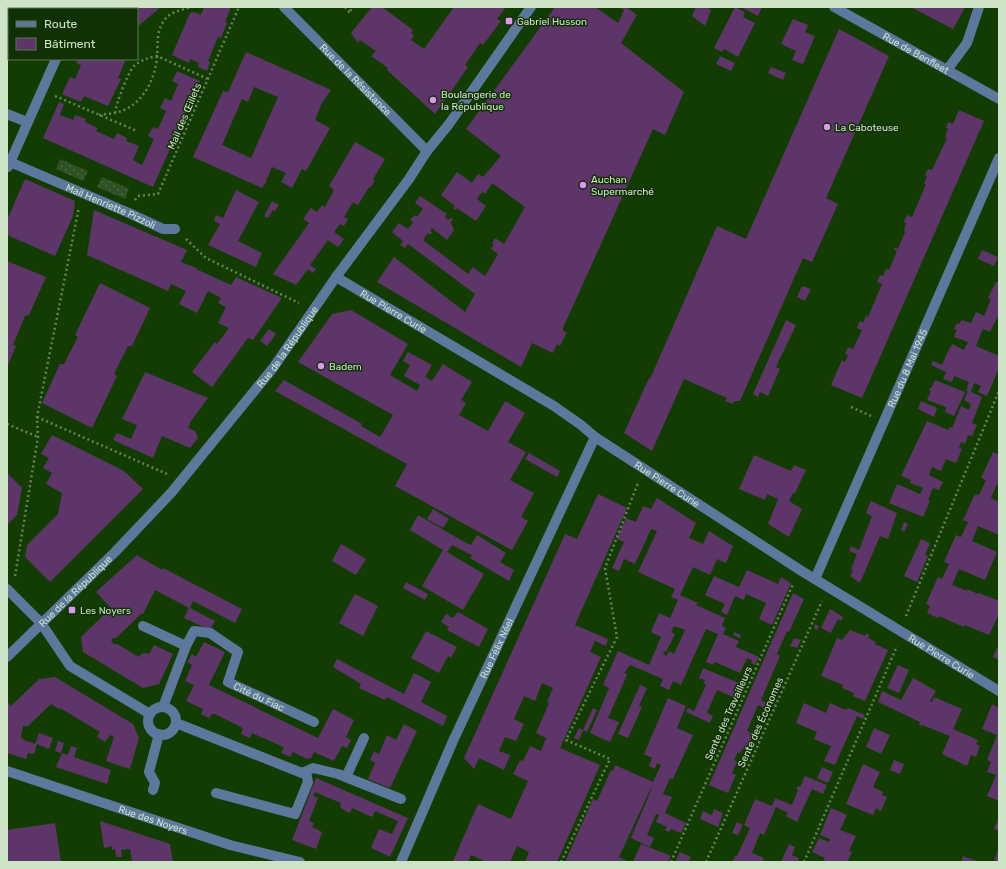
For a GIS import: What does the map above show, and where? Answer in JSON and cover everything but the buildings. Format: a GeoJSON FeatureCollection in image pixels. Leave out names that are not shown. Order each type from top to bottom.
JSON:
{"type":"FeatureCollection","features":[{"type":"Feature","properties":{"kind":"street","name":"Rue de la Résistance"},"geometry":{"type":"LineString","coordinates":[[284,7],[427,151]]}},
{"type":"Feature","properties":{"kind":"street","name":"Rue de la République"},"geometry":{"type":"LineString","coordinates":[[7,657],[115,552],[181,481],[273,368],[336,277],[409,179],[427,151],[448,124],[531,7]]}},
{"type":"Feature","properties":{"kind":"street","name":"Rue de Benfleet"},"geometry":{"type":"LineString","coordinates":[[834,7],[999,99]]}},
{"type":"Feature","properties":{"kind":"street"},"geometry":{"type":"LineString","coordinates":[[947,70],[967,43],[979,7]]}},
{"type":"Feature","properties":{"kind":"street"},"geometry":{"type":"LineString","coordinates":[[8,165],[56,60]]}},
{"type":"Feature","properties":{"kind":"street"},"geometry":{"type":"LineString","coordinates":[[7,114],[27,122]]}},
{"type":"Feature","properties":{"kind":"street","name":"Rue du 8 Mai 1945"},"geometry":{"type":"LineString","coordinates":[[815,579],[999,158]]}},
{"type":"Feature","properties":{"kind":"street","name":"Mail Henriette Pizzoli"},"geometry":{"type":"LineString","coordinates":[[8,165],[82,193],[163,229],[175,229]]}},
{"type":"Feature","properties":{"kind":"street","name":"Rue Pierre Curie"},"geometry":{"type":"LineString","coordinates":[[336,277],[554,406],[595,437],[643,469],[828,588],[999,691]]}},
{"type":"Feature","properties":{"kind":"street","name":"Rue Félix Néel"},"geometry":{"type":"LineString","coordinates":[[402,862],[453,741],[595,437]]}},
{"type":"Feature","properties":{"kind":"street"},"geometry":{"type":"LineString","coordinates":[[10,592],[41,623],[70,666],[150,714]]}},
{"type":"Feature","properties":{"kind":"street"},"geometry":{"type":"LineString","coordinates":[[143,626],[186,646]]}},
{"type":"Feature","properties":{"kind":"street","name":"Cité du Fiac"},"geometry":{"type":"LineString","coordinates":[[164,707],[186,646],[194,631],[210,633],[238,652],[228,682],[314,722]]}},
{"type":"Feature","properties":{"kind":"street"},"geometry":{"type":"LineString","coordinates":[[164,707],[171,710],[175,716],[176,723],[172,730],[166,734],[158,734],[152,729],[148,722],[150,714],[156,708],[164,707]]}},
{"type":"Feature","properties":{"kind":"street"},"geometry":{"type":"LineString","coordinates":[[176,723],[302,774],[313,768],[338,774],[401,799]]}},
{"type":"Feature","properties":{"kind":"street"},"geometry":{"type":"LineString","coordinates":[[153,790],[155,783],[149,772],[158,734]]}},
{"type":"Feature","properties":{"kind":"street"},"geometry":{"type":"LineString","coordinates":[[346,777],[364,738]]}},
{"type":"Feature","properties":{"kind":"street","name":"Rue des Noyers"},"geometry":{"type":"LineString","coordinates":[[7,771],[230,845],[300,862]]}},
{"type":"Feature","properties":{"kind":"street"},"geometry":{"type":"LineString","coordinates":[[216,793],[295,814],[308,782],[306,772]]}},
{"type":"Feature","properties":{"kind":"path"},"geometry":{"type":"LineString","coordinates":[[99,115],[115,113],[128,108],[142,98],[149,87],[153,75],[157,56],[158,35],[163,22],[175,11],[192,7]]}},
{"type":"Feature","properties":{"kind":"path","name":"Mail des Œillets"},"geometry":{"type":"LineString","coordinates":[[129,213],[138,196],[158,194],[239,7]]}},
{"type":"Feature","properties":{"kind":"path"},"geometry":{"type":"LineString","coordinates":[[345,7],[350,13],[352,7]]}},
{"type":"Feature","properties":{"kind":"path"},"geometry":{"type":"LineString","coordinates":[[115,113],[116,105],[133,68],[143,60],[157,56],[208,79]]}},
{"type":"Feature","properties":{"kind":"path"},"geometry":{"type":"LineString","coordinates":[[42,90],[137,131]]}},
{"type":"Feature","properties":{"kind":"path"},"geometry":{"type":"LineString","coordinates":[[10,592],[38,437],[37,417],[82,193]]}},
{"type":"Feature","properties":{"kind":"path"},"geometry":{"type":"LineString","coordinates":[[175,229],[206,258],[313,310]]}},
{"type":"Feature","properties":{"kind":"path"},"geometry":{"type":"LineString","coordinates":[[37,417],[181,481]]}},
{"type":"Feature","properties":{"kind":"path"},"geometry":{"type":"LineString","coordinates":[[7,424],[38,437]]}},
{"type":"Feature","properties":{"kind":"path"},"geometry":{"type":"LineString","coordinates":[[561,862],[610,759],[566,740],[618,637],[605,568],[643,469]]}},
{"type":"Feature","properties":{"kind":"path","name":"Sente des Travailleurs"},"geometry":{"type":"LineString","coordinates":[[671,862],[800,570]]}},
{"type":"Feature","properties":{"kind":"path","name":"Sente des Économes"},"geometry":{"type":"LineString","coordinates":[[706,862],[828,588]]}},
{"type":"Feature","properties":{"kind":"green space"},"geometry":{"type":"Polygon","coordinates":[[[60,159],[88,171],[83,181],[56,169],[60,159]]]}},
{"type":"Feature","properties":{"kind":"green space"},"geometry":{"type":"Polygon","coordinates":[[[102,177],[129,189],[125,199],[97,187],[102,177]]]}},
{"type":"Feature","properties":{"kind":"place","name":"Gabriel Husson"},"geometry":{"type":"Point","coordinates":[509,21]}},
{"type":"Feature","properties":{"kind":"place","name":"Boulangerie de la République"},"geometry":{"type":"Point","coordinates":[433,100]}},
{"type":"Feature","properties":{"kind":"place","name":"La Caboteuse"},"geometry":{"type":"Point","coordinates":[827,127]}},
{"type":"Feature","properties":{"kind":"place","name":"Auchan Supermarché"},"geometry":{"type":"Point","coordinates":[583,185]}},
{"type":"Feature","properties":{"kind":"place","name":"Badem"},"geometry":{"type":"Point","coordinates":[321,366]}},
{"type":"Feature","properties":{"kind":"place","name":"Les Noyers"},"geometry":{"type":"Point","coordinates":[72,610]}}]}
